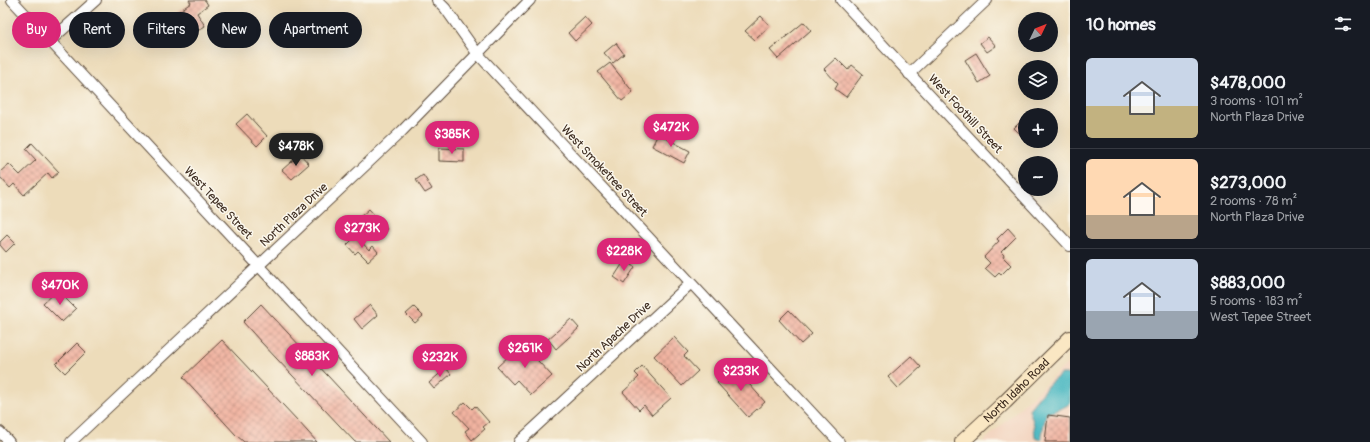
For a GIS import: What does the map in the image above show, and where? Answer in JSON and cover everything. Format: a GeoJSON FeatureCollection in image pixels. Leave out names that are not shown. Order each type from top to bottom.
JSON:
{"type":"FeatureCollection","features":[{"type":"Feature","properties":{"kind":"street","name":"West Tepee Street"},"geometry":{"type":"LineString","coordinates":[[12,0],[23,12]]}},
{"type":"Feature","properties":{"kind":"street"},"geometry":{"type":"LineString","coordinates":[[61,32],[96,0]]}},
{"type":"Feature","properties":{"kind":"street","name":"West Smoketree Street"},"geometry":{"type":"LineString","coordinates":[[437,0],[445,8],[477,53],[690,284],[839,442]]}},
{"type":"Feature","properties":{"kind":"street","name":"North Plaza Drive"},"geometry":{"type":"LineString","coordinates":[[71,442],[402,131],[530,0]]}},
{"type":"Feature","properties":{"kind":"street","name":"West Foothill Street"},"geometry":{"type":"LineString","coordinates":[[841,0],[1070,246]]}},
{"type":"Feature","properties":{"kind":"street"},"geometry":{"type":"LineString","coordinates":[[909,74],[987,0]]}},
{"type":"Feature","properties":{"kind":"street","name":"West Tepee Street"},"geometry":{"type":"LineString","coordinates":[[56,48],[422,442]]}},
{"type":"Feature","properties":{"kind":"street","name":"North Apache Drive"},"geometry":{"type":"LineString","coordinates":[[520,442],[690,284]]}},
{"type":"Feature","properties":{"kind":"street","name":"North Idaho Road"},"geometry":{"type":"LineString","coordinates":[[962,442],[1070,338]]}},
{"type":"Feature","properties":{"kind":"street"},"geometry":{"type":"LineString","coordinates":[[0,432],[9,442]]}},
{"type":"Feature","properties":{"kind":"shaded area"},"geometry":{"type":"Polygon","coordinates":[[[1070,361],[1070,442],[983,442],[1070,361]]]}},
{"type":"Feature","properties":{"kind":"water"},"geometry":{"type":"Polygon","coordinates":[[[1061,374],[1067,374],[1070,377],[1070,403],[1062,408],[1046,414],[1041,440],[1035,438],[1034,425],[1029,409],[1049,384],[1061,374]]]}},
{"type":"Feature","properties":{"kind":"building"},"geometry":{"type":"Polygon","coordinates":[[[189,0],[205,0],[208,5],[198,12],[178,12],[191,3],[189,0]]]}},
{"type":"Feature","properties":{"kind":"building"},"geometry":{"type":"Polygon","coordinates":[[[199,16],[205,26],[199,30],[199,16]]]}},
{"type":"Feature","properties":{"kind":"building"},"geometry":{"type":"Polygon","coordinates":[[[761,16],[770,26],[755,40],[745,31],[761,16]]]}},
{"type":"Feature","properties":{"kind":"building"},"geometry":{"type":"Polygon","coordinates":[[[585,17],[592,25],[575,41],[568,33],[585,17]]]}},
{"type":"Feature","properties":{"kind":"building"},"geometry":{"type":"Polygon","coordinates":[[[804,22],[811,30],[778,59],[770,50],[804,22]]]}},
{"type":"Feature","properties":{"kind":"building"},"geometry":{"type":"Polygon","coordinates":[[[988,37],[996,46],[987,52],[980,43],[988,37]]]}},
{"type":"Feature","properties":{"kind":"building"},"geometry":{"type":"Polygon","coordinates":[[[616,43],[624,54],[613,63],[604,53],[616,43]]]}},
{"type":"Feature","properties":{"kind":"building"},"geometry":{"type":"Polygon","coordinates":[[[976,53],[990,76],[979,83],[965,60],[976,53]]]}},
{"type":"Feature","properties":{"kind":"building"},"geometry":{"type":"Polygon","coordinates":[[[836,58],[848,70],[852,65],[863,74],[846,97],[835,89],[838,84],[824,69],[836,58]]]}},
{"type":"Feature","properties":{"kind":"building"},"geometry":{"type":"Polygon","coordinates":[[[610,63],[633,92],[622,101],[598,72],[610,63]]]}},
{"type":"Feature","properties":{"kind":"building"},"geometry":{"type":"Polygon","coordinates":[[[247,114],[267,136],[257,146],[236,124],[247,114]]]}},
{"type":"Feature","properties":{"kind":"building"},"geometry":{"type":"Polygon","coordinates":[[[1018,124],[1018,132],[1014,128],[1018,124]]]}},
{"type":"Feature","properties":{"kind":"building"},"geometry":{"type":"Polygon","coordinates":[[[658,134],[690,151],[684,163],[652,146],[658,134]]]}},
{"type":"Feature","properties":{"kind":"building"},"geometry":{"type":"Polygon","coordinates":[[[32,143],[59,172],[52,178],[48,173],[24,195],[14,184],[10,188],[0,177],[0,172],[9,164],[20,175],[36,160],[26,149],[32,143]]]}},
{"type":"Feature","properties":{"kind":"building"},"geometry":{"type":"Polygon","coordinates":[[[439,148],[464,149],[464,162],[439,161],[439,148]]]}},
{"type":"Feature","properties":{"kind":"building"},"geometry":{"type":"Polygon","coordinates":[[[300,154],[309,164],[292,179],[282,170],[300,154]]]}},
{"type":"Feature","properties":{"kind":"building"},"geometry":{"type":"Polygon","coordinates":[[[423,175],[432,189],[425,193],[416,180],[423,175]]]}},
{"type":"Feature","properties":{"kind":"building"},"geometry":{"type":"Polygon","coordinates":[[[369,209],[387,229],[378,237],[360,217],[369,209]]]}},
{"type":"Feature","properties":{"kind":"building"},"geometry":{"type":"Polygon","coordinates":[[[1008,228],[1016,237],[1001,252],[1004,255],[1003,257],[1011,265],[1001,275],[999,273],[995,277],[985,268],[990,263],[984,257],[999,241],[997,239],[1008,228]]]}},
{"type":"Feature","properties":{"kind":"building"},"geometry":{"type":"Polygon","coordinates":[[[7,235],[15,243],[6,252],[0,245],[0,242],[7,235]]]}},
{"type":"Feature","properties":{"kind":"building"},"geometry":{"type":"Polygon","coordinates":[[[356,236],[369,250],[373,246],[378,252],[368,261],[358,251],[355,254],[347,245],[356,236]]]}},
{"type":"Feature","properties":{"kind":"building"},"geometry":{"type":"Polygon","coordinates":[[[625,260],[635,267],[624,284],[614,277],[625,260]]]}},
{"type":"Feature","properties":{"kind":"building"},"geometry":{"type":"Polygon","coordinates":[[[57,290],[76,309],[62,322],[43,303],[57,290]]]}},
{"type":"Feature","properties":{"kind":"building"},"geometry":{"type":"Polygon","coordinates":[[[261,304],[389,442],[355,442],[261,342],[243,322],[261,304]]]}},
{"type":"Feature","properties":{"kind":"building"},"geometry":{"type":"Polygon","coordinates":[[[370,305],[378,315],[362,329],[354,319],[370,305]]]}},
{"type":"Feature","properties":{"kind":"building"},"geometry":{"type":"Polygon","coordinates":[[[414,307],[423,316],[415,323],[406,314],[414,307]]]}},
{"type":"Feature","properties":{"kind":"building"},"geometry":{"type":"Polygon","coordinates":[[[789,310],[812,334],[801,344],[779,320],[789,310]]]}},
{"type":"Feature","properties":{"kind":"building"},"geometry":{"type":"Polygon","coordinates":[[[571,319],[579,328],[556,349],[548,339],[571,319]]]}},
{"type":"Feature","properties":{"kind":"building"},"geometry":{"type":"Polygon","coordinates":[[[674,337],[688,352],[684,356],[698,371],[682,386],[654,356],[674,337]]]}},
{"type":"Feature","properties":{"kind":"building"},"geometry":{"type":"Polygon","coordinates":[[[222,340],[317,442],[244,442],[236,435],[183,377],[222,340]]]}},
{"type":"Feature","properties":{"kind":"building"},"geometry":{"type":"Polygon","coordinates":[[[524,342],[539,359],[538,361],[552,376],[531,395],[517,380],[513,384],[497,367],[524,342]]]}},
{"type":"Feature","properties":{"kind":"building"},"geometry":{"type":"Polygon","coordinates":[[[77,343],[86,352],[65,373],[56,364],[77,343]]]}},
{"type":"Feature","properties":{"kind":"building"},"geometry":{"type":"Polygon","coordinates":[[[911,356],[921,367],[898,388],[888,377],[911,356]]]}},
{"type":"Feature","properties":{"kind":"building"},"geometry":{"type":"Polygon","coordinates":[[[642,366],[671,398],[652,415],[644,405],[639,410],[623,392],[639,377],[635,373],[642,366]]]}},
{"type":"Feature","properties":{"kind":"building"},"geometry":{"type":"Polygon","coordinates":[[[734,367],[765,402],[748,417],[717,383],[734,367]]]}},
{"type":"Feature","properties":{"kind":"building"},"geometry":{"type":"Polygon","coordinates":[[[446,368],[451,374],[434,389],[429,383],[446,368]]]}},
{"type":"Feature","properties":{"kind":"building"},"geometry":{"type":"Polygon","coordinates":[[[465,402],[472,409],[475,406],[489,422],[483,427],[485,429],[472,440],[465,431],[469,428],[454,412],[465,402]]]}},
{"type":"Feature","properties":{"kind":"building"},"geometry":{"type":"Polygon","coordinates":[[[1048,415],[1070,418],[1070,442],[1045,442],[1048,415]]]}}]}
